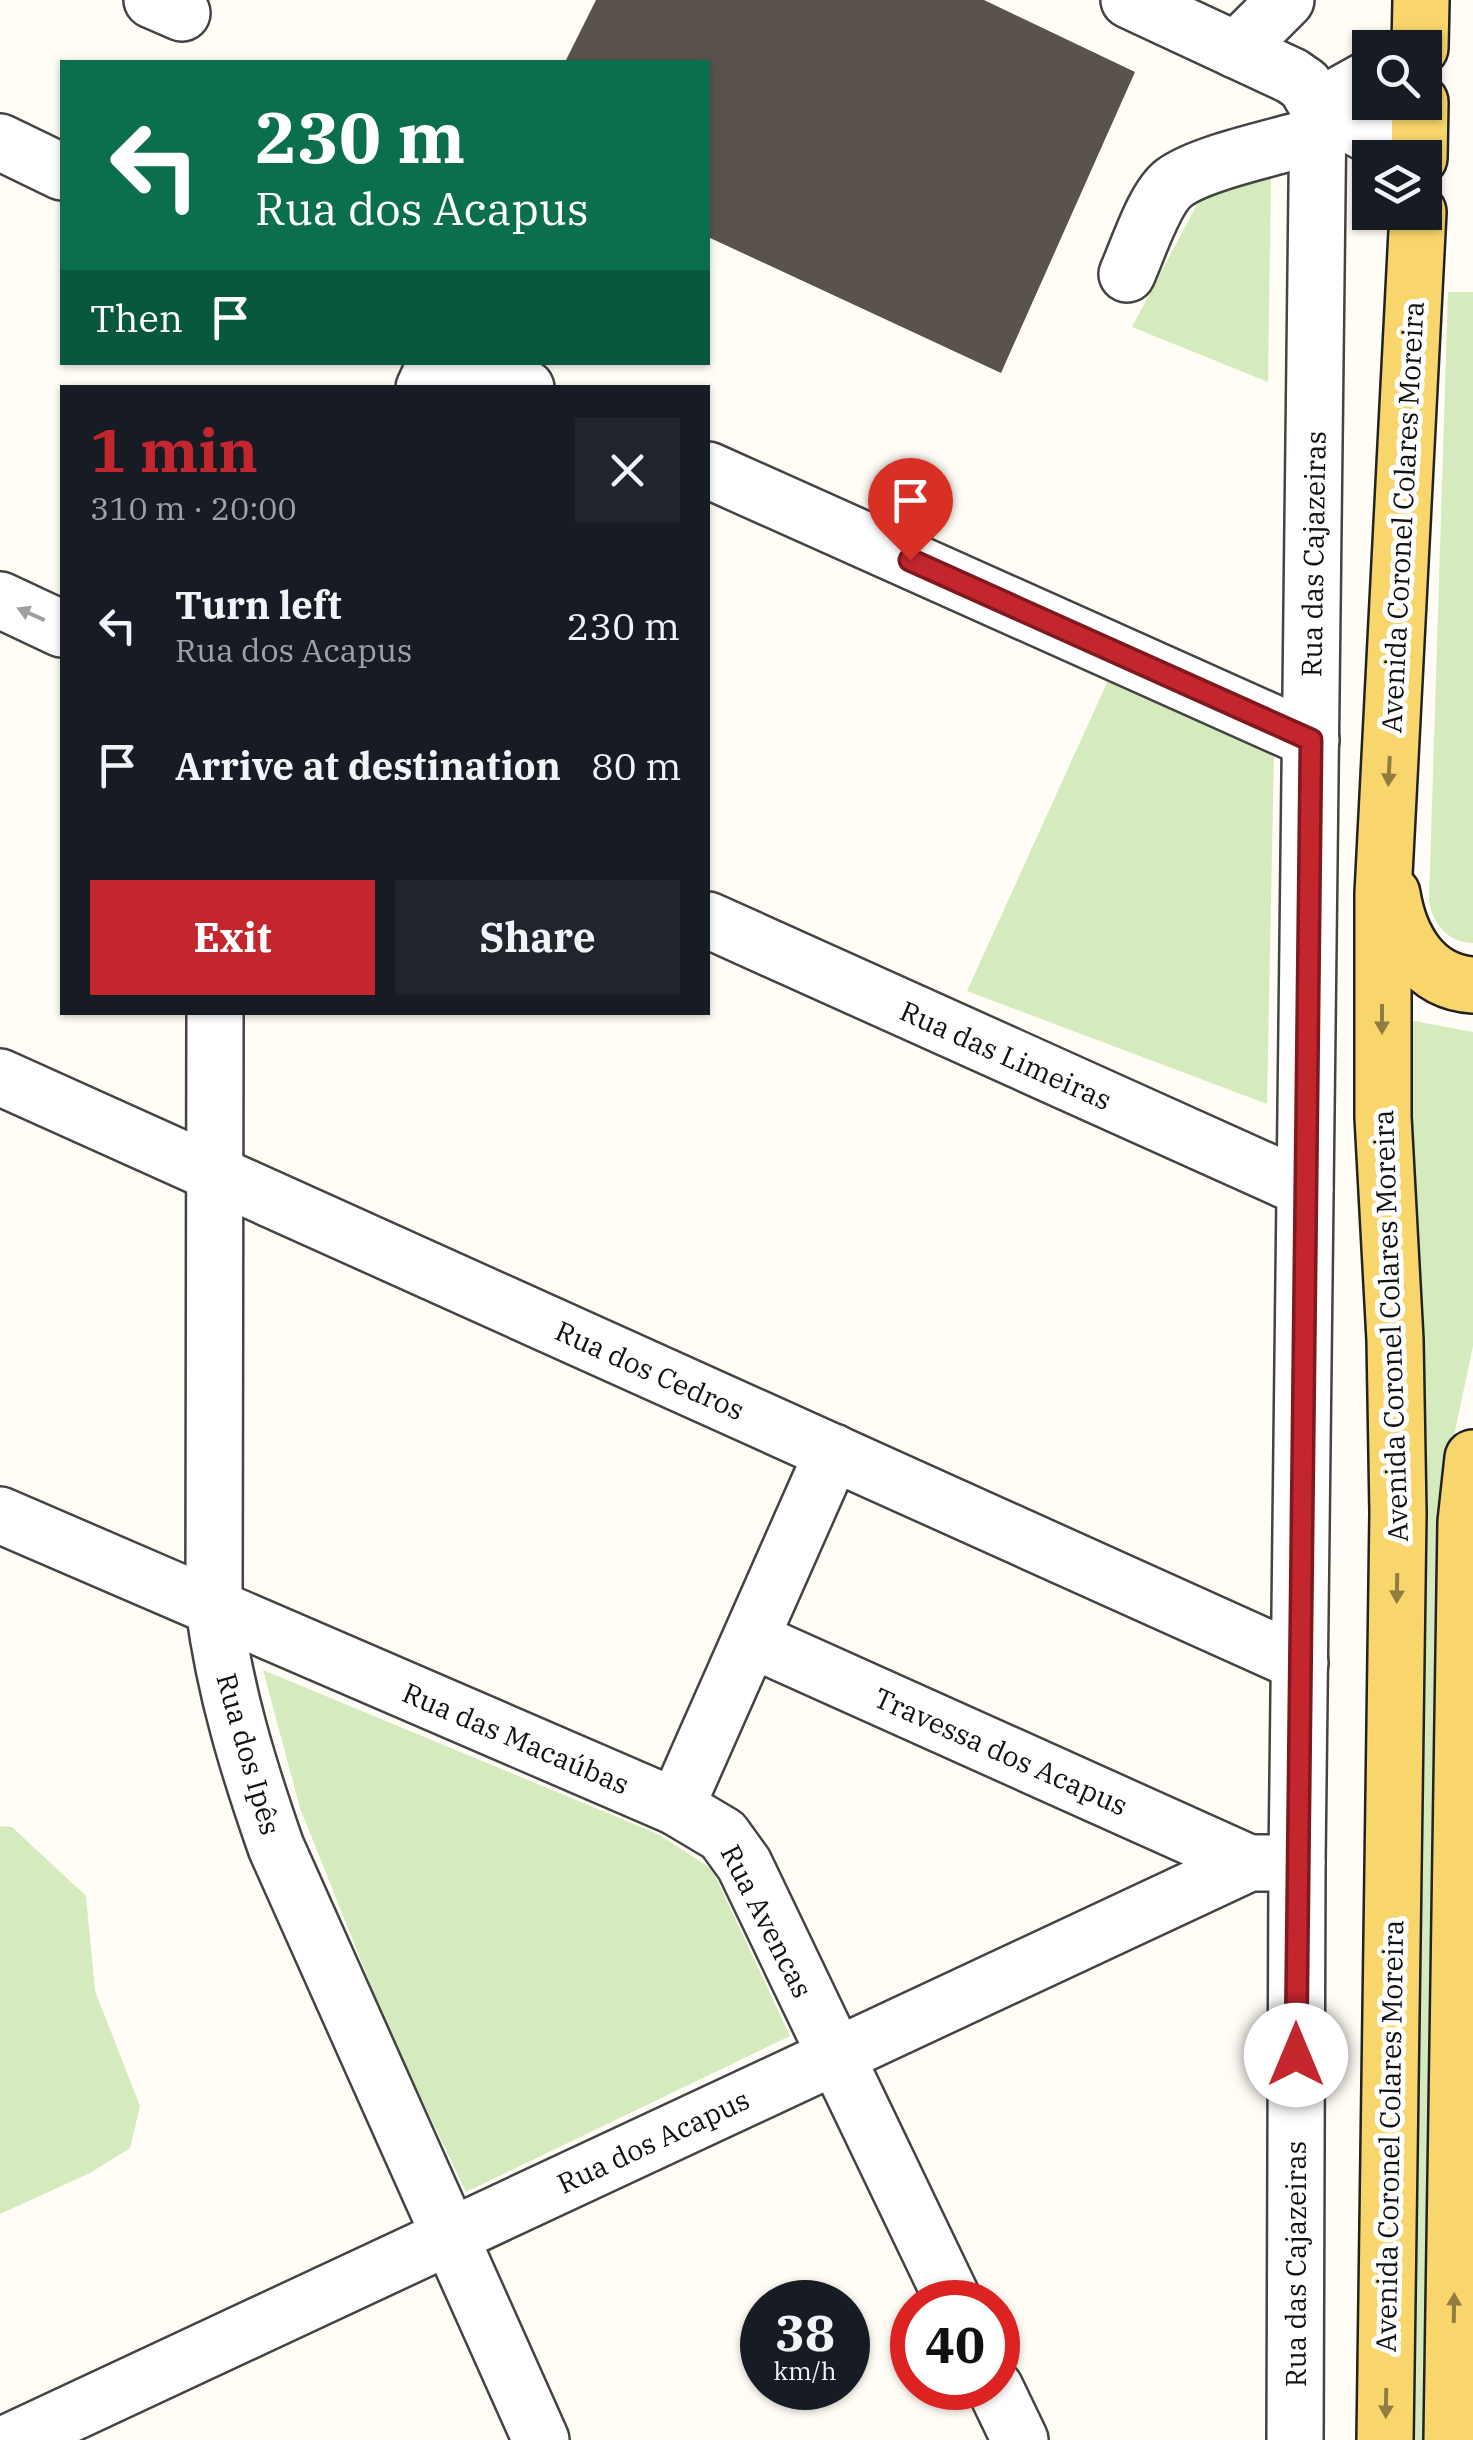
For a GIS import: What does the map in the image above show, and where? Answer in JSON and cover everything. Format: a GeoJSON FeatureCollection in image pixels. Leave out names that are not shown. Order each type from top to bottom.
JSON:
{"type":"FeatureCollection","features":[{"type":"Feature","properties":{"kind":"main road"},"geometry":{"type":"LineString","coordinates":[[1420,30],[1421,0]]}},
{"type":"Feature","properties":{"kind":"main road","name":"Avenida Coronel Colares Moreira"},"geometry":{"type":"LineString","coordinates":[[1385,2440],[1398,1494],[1383,1117],[1385,851],[1417,230]]}},
{"type":"Feature","properties":{"kind":"main road"},"geometry":{"type":"LineString","coordinates":[[1385,851],[1399,925],[1416,955],[1437,974],[1473,985]]}},
{"type":"Feature","properties":{"kind":"main road"},"geometry":{"type":"LineString","coordinates":[[1452,2440],[1466,1522],[1473,1458]]}},
{"type":"Feature","properties":{"kind":"street"},"geometry":{"type":"LineString","coordinates":[[1129,0],[1292,76],[1305,86],[1318,121],[1368,140]]}},
{"type":"Feature","properties":{"kind":"street"},"geometry":{"type":"LineString","coordinates":[[1236,50],[1286,0]]}},
{"type":"Feature","properties":{"kind":"street"},"geometry":{"type":"LineString","coordinates":[[1127,274],[1161,198],[1173,184],[1318,121],[1352,93]]}},
{"type":"Feature","properties":{"kind":"street","name":"Rua das Cajazeiras"},"geometry":{"type":"LineString","coordinates":[[1295,2440],[1273,1863],[1300,1663],[1318,121]]}},
{"type":"Feature","properties":{"kind":"street"},"geometry":{"type":"LineString","coordinates":[[0,142],[60,171]]}},
{"type":"Feature","properties":{"kind":"street"},"geometry":{"type":"LineString","coordinates":[[477,365],[520,385]]}},
{"type":"Feature","properties":{"kind":"street"},"geometry":{"type":"LineString","coordinates":[[710,471],[1311,740]]}},
{"type":"Feature","properties":{"kind":"street"},"geometry":{"type":"LineString","coordinates":[[0,600],[60,627]]}},
{"type":"Feature","properties":{"kind":"street","name":"Rua das Limeiras"},"geometry":{"type":"LineString","coordinates":[[710,921],[1305,1189]]}},
{"type":"Feature","properties":{"kind":"street","name":"Rua dos Ipês"},"geometry":{"type":"LineString","coordinates":[[215,1015],[214,1608],[224,1679],[240,1745],[276,1847],[541,2440]]}},
{"type":"Feature","properties":{"kind":"street","name":"Rua dos Cedros"},"geometry":{"type":"LineString","coordinates":[[0,1076],[1300,1663]]}},
{"type":"Feature","properties":{"kind":"street"},"geometry":{"type":"LineString","coordinates":[[676,1807],[833,1452]]}},
{"type":"Feature","properties":{"kind":"street","name":"Rua das Macaúbas"},"geometry":{"type":"LineString","coordinates":[[0,1515],[676,1807]]}},
{"type":"Feature","properties":{"kind":"street","name":"Travessa dos Acapus"},"geometry":{"type":"LineString","coordinates":[[753,1640],[1273,1863]]}},
{"type":"Feature","properties":{"kind":"street","name":"Rua Avencas"},"geometry":{"type":"LineString","coordinates":[[676,1807],[723,1835],[744,1864],[834,2057]]}},
{"type":"Feature","properties":{"kind":"street","name":"Rua dos Acapus"},"geometry":{"type":"LineString","coordinates":[[44,2434],[448,2237],[834,2057],[1273,1863]]}},
{"type":"Feature","properties":{"kind":"street"},"geometry":{"type":"LineString","coordinates":[[834,2057],[943,2280]]}},
{"type":"Feature","properties":{"kind":"street"},"geometry":{"type":"LineString","coordinates":[[1006,2410],[1020,2440]]}},
{"type":"Feature","properties":{"kind":"green space"},"geometry":{"type":"Polygon","coordinates":[[[1271,174],[1268,382],[1132,327],[1202,195],[1271,174]]]}},
{"type":"Feature","properties":{"kind":"green space"},"geometry":{"type":"Polygon","coordinates":[[[1448,292],[1473,292],[1473,943],[1456,940],[1443,930],[1429,900],[1448,292]]]}},
{"type":"Feature","properties":{"kind":"green space"},"geometry":{"type":"Polygon","coordinates":[[[1110,676],[1274,750],[1267,1104],[967,991],[1110,676]]]}},
{"type":"Feature","properties":{"kind":"green space"},"geometry":{"type":"Polygon","coordinates":[[[1409,1020],[1473,1032],[1473,1346],[1448,1464],[1431,2440],[1402,2440],[1416,1213],[1409,1020]]]}},
{"type":"Feature","properties":{"kind":"green space"},"geometry":{"type":"Polygon","coordinates":[[[263,1670],[658,1834],[712,1869],[790,2036],[466,2192],[390,2033],[300,1808],[263,1670]]]}},
{"type":"Feature","properties":{"kind":"green space"},"geometry":{"type":"Polygon","coordinates":[[[0,1826],[12,1827],[86,1896],[95,1991],[140,2106],[130,2148],[90,2173],[0,2214],[0,1826]]]}},
{"type":"Feature","properties":{"kind":"building"},"geometry":{"type":"Polygon","coordinates":[[[596,0],[984,0],[1135,72],[1001,373],[710,238],[710,60],[566,60],[596,0]]]}},
{"type":"Feature","properties":{"kind":"route"},"geometry":{"type":"LineString","coordinates":[[910,560],[1311,740],[1296,2055]]}}]}
